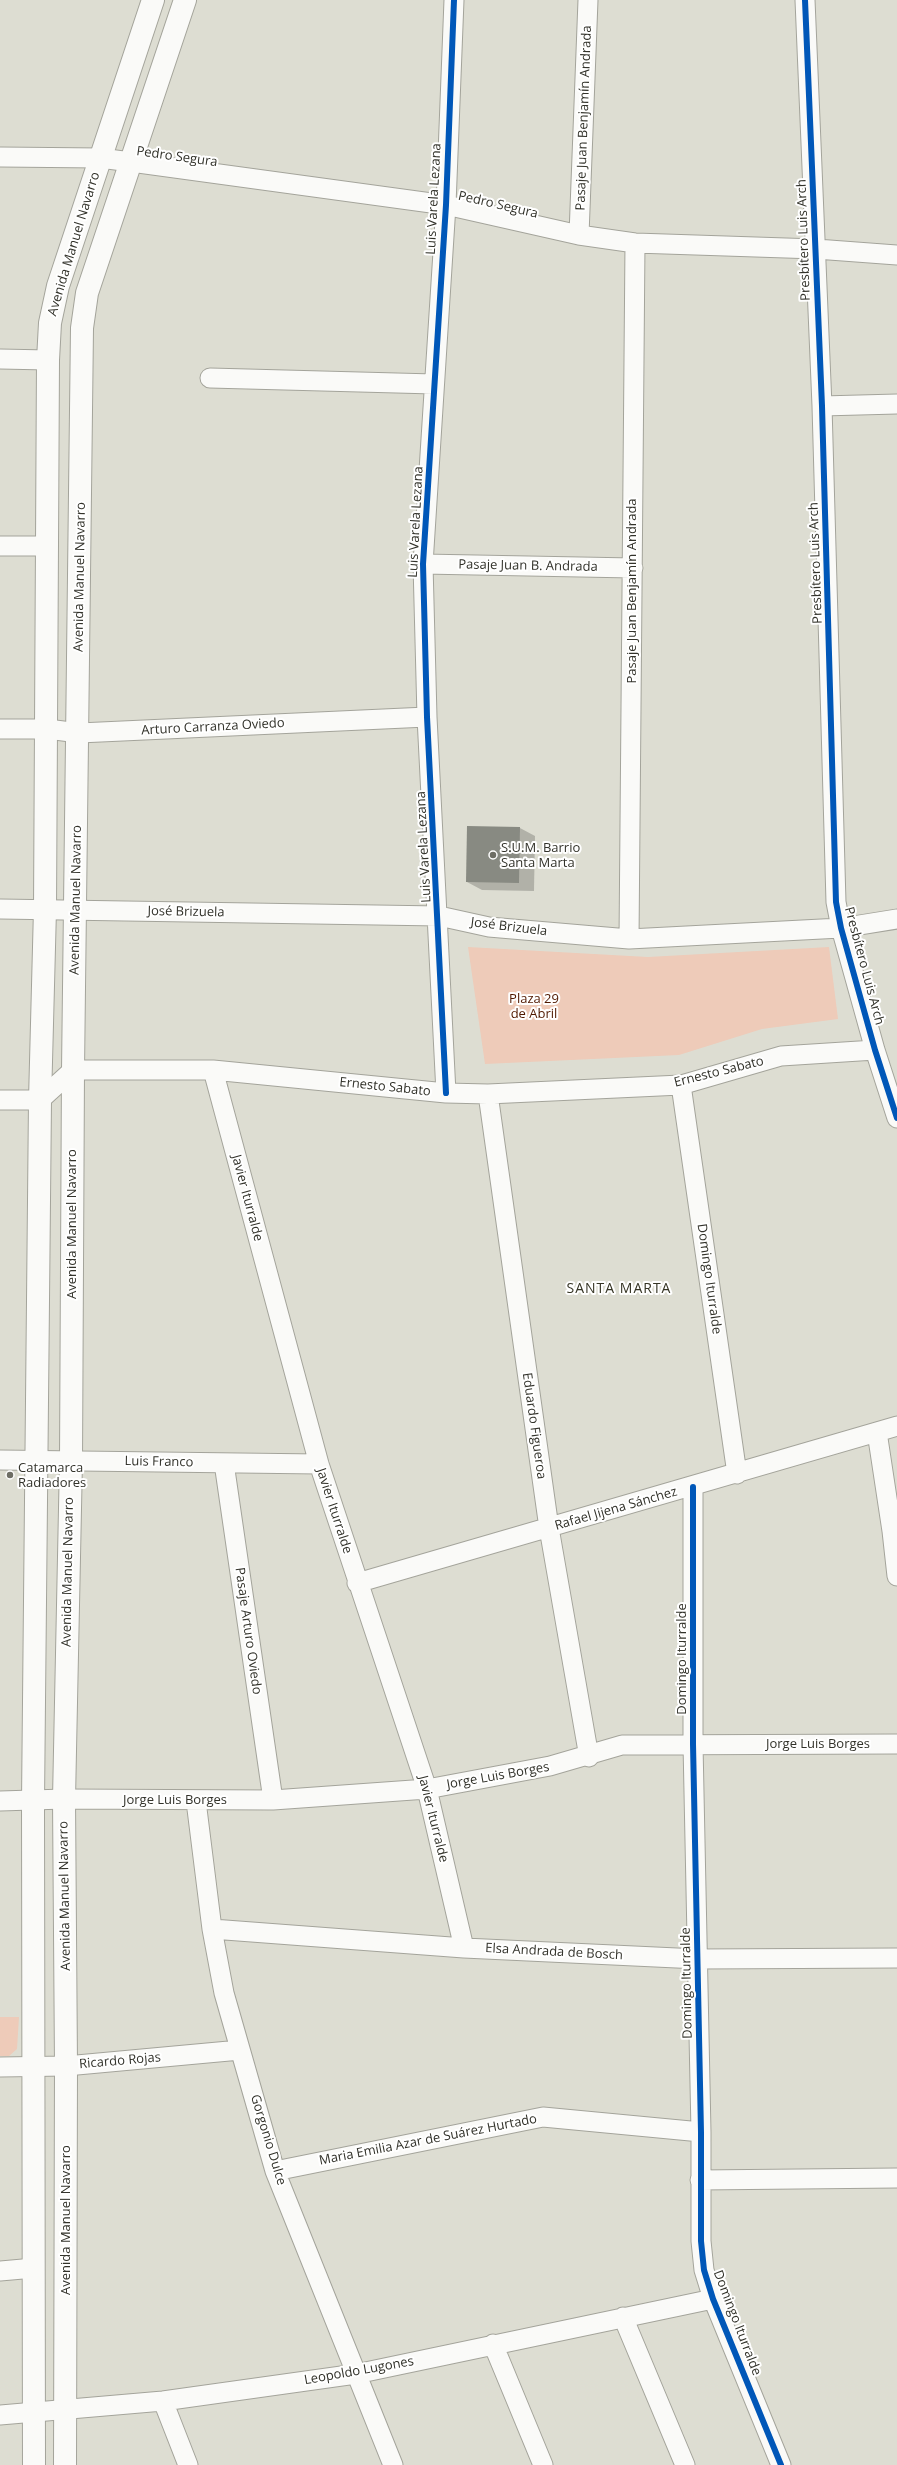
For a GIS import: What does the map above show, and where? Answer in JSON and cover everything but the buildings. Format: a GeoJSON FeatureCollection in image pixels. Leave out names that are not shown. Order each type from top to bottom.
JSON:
{"type":"FeatureCollection","features":[{"type":"Feature","properties":{"kind":"main road","name":"Avenida Manuel Navarro"},"geometry":{"type":"LineString","coordinates":[[34,2465],[33,1801],[40,1100],[46,909],[48,360],[54,304],[100,158],[153,0]]}},
{"type":"Feature","properties":{"kind":"main road","name":"Avenida Manuel Navarro"},"geometry":{"type":"LineString","coordinates":[[65,2465],[66,2066],[64,1799],[71,1460],[73,1070],[77,911],[82,328],[87,293],[185,0]]}},
{"type":"Feature","properties":{"kind":"street","name":"Luis Varela Lezana"},"geometry":{"type":"LineString","coordinates":[[446,1093],[439,916],[427,717],[423,564],[446,205],[454,0]]}},
{"type":"Feature","properties":{"kind":"street","name":"Pasaje Juan Benjamín Andrada"},"geometry":{"type":"LineString","coordinates":[[579,235],[588,0]]}},
{"type":"Feature","properties":{"kind":"street","name":"Presbítero Luis Arch"},"geometry":{"type":"LineString","coordinates":[[805,0],[822,406],[836,902],[841,928],[875,1050],[897,1118]]}},
{"type":"Feature","properties":{"kind":"street","name":"Pedro Segura"},"geometry":{"type":"LineString","coordinates":[[0,157],[100,158],[131,162],[446,205],[579,235],[635,243],[816,249],[897,255]]}},
{"type":"Feature","properties":{"kind":"street","name":"Pasaje Juan Benjamín Andrada"},"geometry":{"type":"LineString","coordinates":[[629,939],[635,243]]}},
{"type":"Feature","properties":{"kind":"street"},"geometry":{"type":"LineString","coordinates":[[0,359],[48,360]]}},
{"type":"Feature","properties":{"kind":"street"},"geometry":{"type":"LineString","coordinates":[[210,378],[434,384]]}},
{"type":"Feature","properties":{"kind":"street"},"geometry":{"type":"LineString","coordinates":[[822,406],[897,404]]}},
{"type":"Feature","properties":{"kind":"street"},"geometry":{"type":"LineString","coordinates":[[0,546],[48,546]]}},
{"type":"Feature","properties":{"kind":"street","name":"Pasaje Juan B. Andrada"},"geometry":{"type":"LineString","coordinates":[[423,564],[633,568]]}},
{"type":"Feature","properties":{"kind":"street","name":"Arturo Carranza Oviedo"},"geometry":{"type":"LineString","coordinates":[[0,729],[47,729],[78,733],[427,717]]}},
{"type":"Feature","properties":{"kind":"street","name":"José Brizuela"},"geometry":{"type":"LineString","coordinates":[[0,909],[439,916],[489,928],[629,939],[841,928],[897,918]]}},
{"type":"Feature","properties":{"kind":"street","name":"Ernesto Sabato"},"geometry":{"type":"LineString","coordinates":[[73,1070],[212,1070],[446,1093],[488,1094],[682,1084],[781,1056],[875,1050]]}},
{"type":"Feature","properties":{"kind":"street"},"geometry":{"type":"LineString","coordinates":[[0,1100],[40,1100],[73,1070]]}},
{"type":"Feature","properties":{"kind":"street","name":"Javier Iturralde"},"geometry":{"type":"LineString","coordinates":[[212,1070],[318,1464],[427,1789],[464,1948]]}},
{"type":"Feature","properties":{"kind":"street","name":"Domingo Iturralde"},"geometry":{"type":"LineString","coordinates":[[682,1084],[737,1474]]}},
{"type":"Feature","properties":{"kind":"street","name":"Eduardo Figueroa"},"geometry":{"type":"LineString","coordinates":[[488,1094],[549,1528],[589,1757]]}},
{"type":"Feature","properties":{"kind":"street","name":"Rafael Jijena Sánchez"},"geometry":{"type":"LineString","coordinates":[[357,1583],[693,1487],[897,1426]]}},
{"type":"Feature","properties":{"kind":"street"},"geometry":{"type":"LineString","coordinates":[[877,1432],[892,1531],[897,1576]]}},
{"type":"Feature","properties":{"kind":"street","name":"Luis Franco"},"geometry":{"type":"LineString","coordinates":[[0,1460],[318,1464]]}},
{"type":"Feature","properties":{"kind":"street","name":"Pasaje Arturo Oviedo"},"geometry":{"type":"LineString","coordinates":[[224,1463],[273,1800]]}},
{"type":"Feature","properties":{"kind":"street","name":"Domingo Iturralde"},"geometry":{"type":"LineString","coordinates":[[693,1487],[693,1744],[701,2132],[700,2241],[704,2270],[713,2299],[781,2465]]}},
{"type":"Feature","properties":{"kind":"street","name":"Jorge Luis Borges"},"geometry":{"type":"LineString","coordinates":[[0,1801],[64,1799],[196,1801],[273,1800],[427,1789],[550,1766],[589,1757],[622,1746],[693,1744],[897,1744]]}},
{"type":"Feature","properties":{"kind":"street","name":"Gorgonio Dulce"},"geometry":{"type":"LineString","coordinates":[[196,1801],[212,1929],[224,1993],[240,2050],[276,2171],[393,2465]]}},
{"type":"Feature","properties":{"kind":"street","name":"Elsa Andrada de Bosch"},"geometry":{"type":"LineString","coordinates":[[212,1929],[464,1948],[698,1959],[897,1958]]}},
{"type":"Feature","properties":{"kind":"street","name":"Ricardo Rojas"},"geometry":{"type":"LineString","coordinates":[[0,2066],[66,2066],[240,2050]]}},
{"type":"Feature","properties":{"kind":"street","name":"Maria Emilia Azar de Suárez Hurtado"},"geometry":{"type":"LineString","coordinates":[[276,2171],[543,2117],[701,2132]]}},
{"type":"Feature","properties":{"kind":"street"},"geometry":{"type":"LineString","coordinates":[[700,2180],[897,2178]]}},
{"type":"Feature","properties":{"kind":"street"},"geometry":{"type":"LineString","coordinates":[[0,2271],[34,2268]]}},
{"type":"Feature","properties":{"kind":"street","name":"Leopoldo Lugones"},"geometry":{"type":"LineString","coordinates":[[0,2415],[163,2401],[356,2374],[713,2299]]}},
{"type":"Feature","properties":{"kind":"street"},"geometry":{"type":"LineString","coordinates":[[623,2317],[685,2465]]}},
{"type":"Feature","properties":{"kind":"street"},"geometry":{"type":"LineString","coordinates":[[493,2344],[543,2465]]}},
{"type":"Feature","properties":{"kind":"street"},"geometry":{"type":"LineString","coordinates":[[163,2401],[188,2465]]}},
{"type":"Feature","properties":{"kind":"green space","name":"Plaza 29 de Abril"},"geometry":{"type":"Polygon","coordinates":[[[468,947],[648,957],[829,947],[838,1019],[762,1029],[679,1055],[485,1064],[468,947]]]}},
{"type":"Feature","properties":{"kind":"green space"},"geometry":{"type":"Polygon","coordinates":[[[0,2017],[19,2017],[17,2049],[9,2056],[0,2056],[0,2017]]]}},
{"type":"Feature","properties":{"kind":"cycle path"},"geometry":{"type":"LineString","coordinates":[[446,1093],[427,717],[423,564],[446,205],[454,0]]}},
{"type":"Feature","properties":{"kind":"cycle path"},"geometry":{"type":"LineString","coordinates":[[805,0],[822,406],[836,902],[841,928],[875,1050],[897,1118]]}},
{"type":"Feature","properties":{"kind":"cycle path"},"geometry":{"type":"LineString","coordinates":[[693,1487],[693,1744],[701,2132],[701,2241],[704,2270],[713,2299],[781,2465]]}},
{"type":"Feature","properties":{"kind":"place","name":"S.U.M. Barrio Santa Marta"},"geometry":{"type":"Point","coordinates":[493,855]}},
{"type":"Feature","properties":{"kind":"place","name":"Catamarca Radiadores"},"geometry":{"type":"Point","coordinates":[10,1475]}},
{"type":"Feature","properties":{"kind":"district","name":"SANTA MARTA"},"geometry":{"type":"Point","coordinates":[619,1289]}}]}
